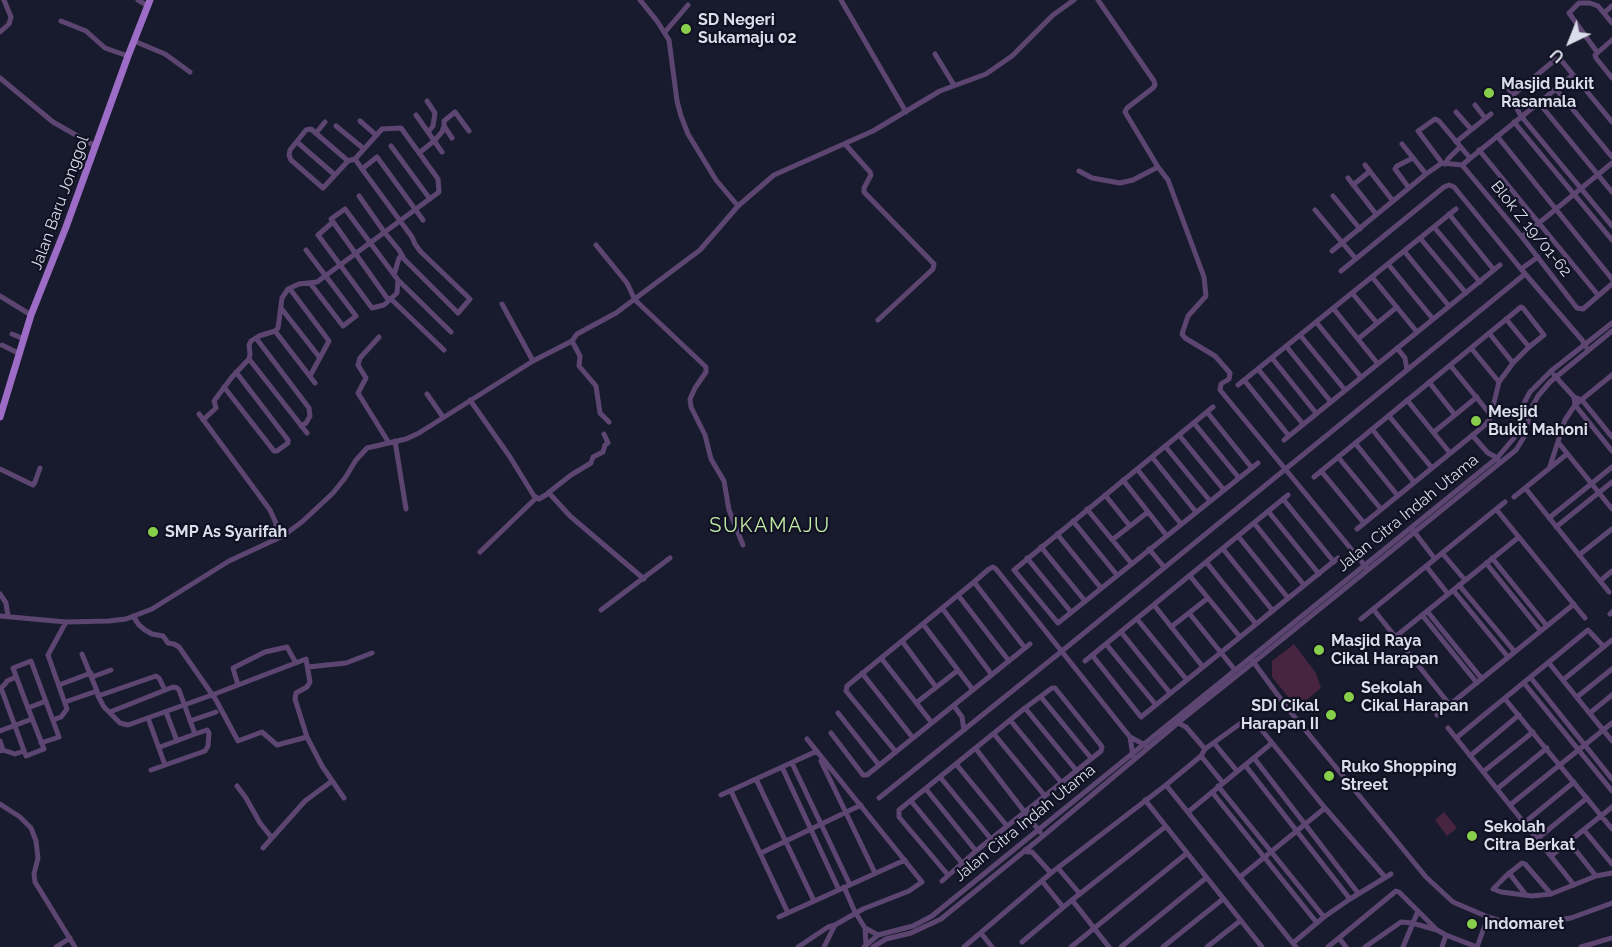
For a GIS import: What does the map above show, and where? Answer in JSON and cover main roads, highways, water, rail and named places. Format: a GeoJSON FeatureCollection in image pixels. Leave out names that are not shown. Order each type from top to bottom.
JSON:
{"type":"FeatureCollection","features":[{"type":"Feature","properties":{"kind":"main road","name":"Jalan Baru Jonggol"},"geometry":{"type":"LineString","coordinates":[[0,417],[31,315],[63,236],[149,3]]}},
{"type":"Feature","properties":{"kind":"place","name":"SD Negeri Sukamaju 02"},"geometry":{"type":"Point","coordinates":[686,29]}},
{"type":"Feature","properties":{"kind":"place","name":"Masjid Bukit Rasamala"},"geometry":{"type":"Point","coordinates":[1489,93]}},
{"type":"Feature","properties":{"kind":"place","name":"Mesjid Bukit Mahoni"},"geometry":{"type":"Point","coordinates":[1476,421]}},
{"type":"Feature","properties":{"kind":"place","name":"SMP As Syarifah"},"geometry":{"type":"Point","coordinates":[153,532]}},
{"type":"Feature","properties":{"kind":"place","name":"Masjid Raya Cikal Harapan"},"geometry":{"type":"Point","coordinates":[1319,650]}},
{"type":"Feature","properties":{"kind":"place","name":"Sekolah Cikal Harapan"},"geometry":{"type":"Point","coordinates":[1349,697]}},
{"type":"Feature","properties":{"kind":"place","name":"SDI Cikal Harapan II"},"geometry":{"type":"Point","coordinates":[1331,715]}},
{"type":"Feature","properties":{"kind":"place","name":"Ruko Shopping Street"},"geometry":{"type":"Point","coordinates":[1329,776]}},
{"type":"Feature","properties":{"kind":"place","name":"Sekolah Citra Berkat"},"geometry":{"type":"Point","coordinates":[1472,836]}},
{"type":"Feature","properties":{"kind":"place","name":"Indomaret"},"geometry":{"type":"Point","coordinates":[1472,924]}},
{"type":"Feature","properties":{"kind":"district","name":"SUKAMAJU"},"geometry":{"type":"Point","coordinates":[770,526]}}]}
